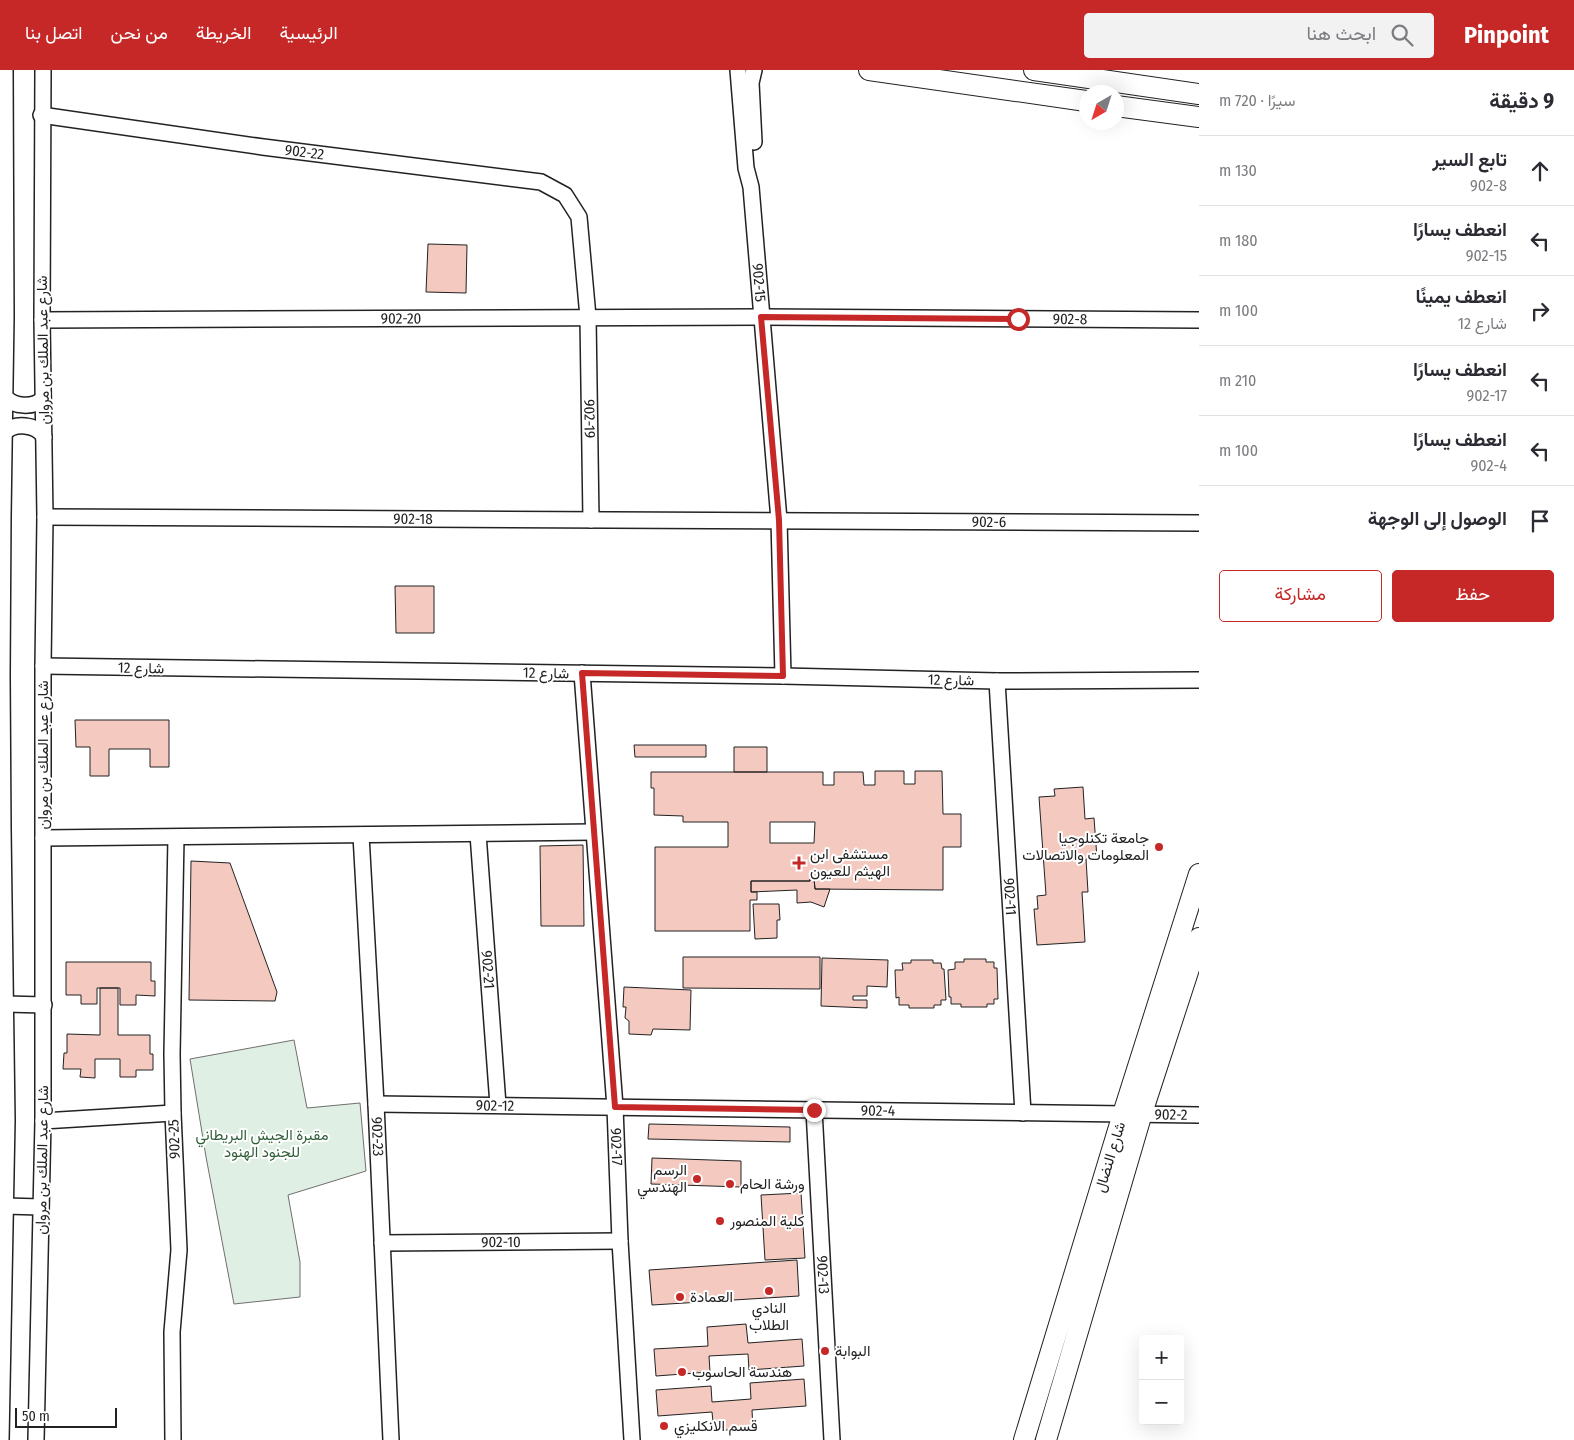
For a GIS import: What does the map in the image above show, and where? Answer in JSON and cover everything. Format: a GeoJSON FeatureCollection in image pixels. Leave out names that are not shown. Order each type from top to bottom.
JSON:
{"type":"FeatureCollection","features":[{"type":"Feature","properties":{"kind":"main road"},"geometry":{"type":"LineString","coordinates":[[869,70],[1079,100]]}},
{"type":"Feature","properties":{"kind":"main road"},"geometry":{"type":"LineString","coordinates":[[1034,70],[1199,94]]}},
{"type":"Feature","properties":{"kind":"main road"},"geometry":{"type":"LineString","coordinates":[[1124,107],[1199,118]]}},
{"type":"Feature","properties":{"kind":"main road","name":"شارع النضال"},"geometry":{"type":"LineString","coordinates":[[1046,1440],[1132,1114],[1199,874]]}},
{"type":"Feature","properties":{"kind":"main road","name":"شارع النضال"},"geometry":{"type":"LineString","coordinates":[[1024,1440],[1132,1114],[1199,938]]}},
{"type":"Feature","properties":{"kind":"street"},"geometry":{"type":"LineString","coordinates":[[1,1440],[7,1120],[1,829],[1,516],[4,433],[2,117],[5,70]]}},
{"type":"Feature","properties":{"kind":"street","name":"شارع عبد الملك بن مروان"},"geometry":{"type":"LineString","coordinates":[[36,1440],[44,1005],[43,666],[45,517],[41,115],[43,70]]}},
{"type":"Feature","properties":{"kind":"street","name":"902-15"},"geometry":{"type":"LineString","coordinates":[[738,70],[779,520],[783,676]]}},
{"type":"Feature","properties":{"kind":"street","name":"902-15"},"geometry":{"type":"LineString","coordinates":[[750,188],[756,163],[751,82],[754,70]]}},
{"type":"Feature","properties":{"kind":"street","name":"902-22"},"geometry":{"type":"LineString","coordinates":[[41,115],[263,148],[541,182],[565,195]]}},
{"type":"Feature","properties":{"kind":"street","name":"902-19"},"geometry":{"type":"LineString","coordinates":[[565,195],[578,217],[588,317],[591,520]]}},
{"type":"Feature","properties":{"kind":"street","name":"902-20"},"geometry":{"type":"LineString","coordinates":[[42,320],[761,317]]}},
{"type":"Feature","properties":{"kind":"street","name":"902-8"},"geometry":{"type":"LineString","coordinates":[[761,317],[1199,320]]}},
{"type":"Feature","properties":{"kind":"street"},"geometry":{"type":"LineString","coordinates":[[4,396],[12,403],[24,405],[39,402],[43,399]]}},
{"type":"Feature","properties":{"kind":"street"},"geometry":{"type":"LineString","coordinates":[[4,433],[12,428],[27,427],[38,430],[44,437]]}},
{"type":"Feature","properties":{"kind":"street","name":"902-18"},"geometry":{"type":"LineString","coordinates":[[45,517],[779,520]]}},
{"type":"Feature","properties":{"kind":"street","name":"902-6"},"geometry":{"type":"LineString","coordinates":[[779,520],[1199,523]]}},
{"type":"Feature","properties":{"kind":"street","name":"شارع 12"},"geometry":{"type":"LineString","coordinates":[[43,666],[783,676],[997,681],[1199,680]]}},
{"type":"Feature","properties":{"kind":"street","name":"902-17"},"geometry":{"type":"LineString","coordinates":[[582,673],[615,1107],[620,1241],[632,1440]]}},
{"type":"Feature","properties":{"kind":"street","name":"902-11"},"geometry":{"type":"LineString","coordinates":[[997,681],[1023,1113]]}},
{"type":"Feature","properties":{"kind":"street"},"geometry":{"type":"LineString","coordinates":[[44,838],[593,832]]}},
{"type":"Feature","properties":{"kind":"street","name":"902-21"},"geometry":{"type":"LineString","coordinates":[[478,834],[498,1106]]}},
{"type":"Feature","properties":{"kind":"street","name":"902-23"},"geometry":{"type":"LineString","coordinates":[[361,835],[376,1104],[391,1440]]}},
{"type":"Feature","properties":{"kind":"street","name":"902-25"},"geometry":{"type":"LineString","coordinates":[[173,1440],[172,1332],[179,1250],[173,1113],[176,837]]}},
{"type":"Feature","properties":{"kind":"street"},"geometry":{"type":"LineString","coordinates":[[6,1004],[44,1005]]}},
{"type":"Feature","properties":{"kind":"street","name":"902-12"},"geometry":{"type":"LineString","coordinates":[[376,1104],[615,1107]]}},
{"type":"Feature","properties":{"kind":"street","name":"902-4"},"geometry":{"type":"LineString","coordinates":[[615,1107],[1132,1114]]}},
{"type":"Feature","properties":{"kind":"street","name":"902-13"},"geometry":{"type":"LineString","coordinates":[[814,1110],[832,1440]]}},
{"type":"Feature","properties":{"kind":"street"},"geometry":{"type":"LineString","coordinates":[[43,1121],[173,1113]]}},
{"type":"Feature","properties":{"kind":"street","name":"902-2"},"geometry":{"type":"LineString","coordinates":[[1132,1114],[1199,1115]]}},
{"type":"Feature","properties":{"kind":"street"},"geometry":{"type":"LineString","coordinates":[[5,1206],[41,1207]]}},
{"type":"Feature","properties":{"kind":"street","name":"902-10"},"geometry":{"type":"LineString","coordinates":[[382,1243],[620,1241]]}},
{"type":"Feature","properties":{"kind":"green space","name":"مقبرة الجيش البريطاني للجنود الهنود"},"geometry":{"type":"Polygon","coordinates":[[[294,1040],[307,1108],[360,1103],[366,1171],[288,1195],[300,1262],[300,1297],[234,1304],[206,1157],[190,1059],[294,1040]]]}},
{"type":"Feature","properties":{"kind":"building"},"geometry":{"type":"Polygon","coordinates":[[[428,244],[467,245],[466,293],[426,292],[428,244]]]}},
{"type":"Feature","properties":{"kind":"building"},"geometry":{"type":"Polygon","coordinates":[[[395,586],[434,586],[434,633],[396,633],[395,586]]]}},
{"type":"Feature","properties":{"kind":"building"},"geometry":{"type":"Polygon","coordinates":[[[75,720],[169,720],[169,767],[150,767],[150,749],[109,749],[109,776],[90,776],[90,747],[76,747],[75,720]]]}},
{"type":"Feature","properties":{"kind":"building"},"geometry":{"type":"Polygon","coordinates":[[[634,745],[706,745],[706,757],[635,757],[634,745]]]}},
{"type":"Feature","properties":{"kind":"building"},"geometry":{"type":"Polygon","coordinates":[[[734,747],[767,747],[767,772],[734,772],[734,747]]]}},
{"type":"Feature","properties":{"kind":"building","name":"مستشفى ابن الهيثم للعيون"},"geometry":{"type":"Polygon","coordinates":[[[875,771],[904,771],[904,784],[915,784],[915,771],[942,771],[943,814],[961,814],[961,847],[943,847],[943,890],[815,889],[814,879],[810,879],[810,881],[751,881],[751,892],[757,892],[757,900],[750,900],[750,931],[655,931],[655,847],[728,847],[728,822],[683,822],[683,816],[654,815],[654,788],[651,788],[651,772],[823,772],[823,785],[834,785],[834,772],[863,772],[864,785],[875,785],[875,771]],[[770,822],[770,843],[814,843],[815,822],[770,822]]]}},
{"type":"Feature","properties":{"kind":"building"},"geometry":{"type":"Polygon","coordinates":[[[1083,787],[1085,819],[1094,818],[1097,858],[1086,859],[1088,892],[1082,892],[1085,942],[1037,945],[1034,909],[1038,909],[1037,896],[1046,895],[1039,797],[1055,796],[1054,789],[1083,787]]]}},
{"type":"Feature","properties":{"kind":"building"},"geometry":{"type":"Polygon","coordinates":[[[583,845],[584,926],[541,926],[540,846],[583,845]]]}},
{"type":"Feature","properties":{"kind":"building"},"geometry":{"type":"Polygon","coordinates":[[[191,861],[230,863],[277,992],[275,1001],[189,1000],[191,861]]]}},
{"type":"Feature","properties":{"kind":"building"},"geometry":{"type":"Polygon","coordinates":[[[810,879],[814,879],[815,889],[830,889],[824,907],[811,902],[797,903],[797,890],[751,892],[751,881],[810,881],[810,879]]]}},
{"type":"Feature","properties":{"kind":"building"},"geometry":{"type":"Polygon","coordinates":[[[753,904],[779,904],[780,920],[777,920],[777,938],[755,939],[753,904]]]}},
{"type":"Feature","properties":{"kind":"building"},"geometry":{"type":"Polygon","coordinates":[[[683,957],[820,957],[820,989],[683,988],[683,957]]]}},
{"type":"Feature","properties":{"kind":"building"},"geometry":{"type":"Polygon","coordinates":[[[822,958],[888,960],[887,987],[867,986],[867,996],[853,996],[853,1000],[867,1000],[867,1008],[821,1006],[822,958]]]}},
{"type":"Feature","properties":{"kind":"building"},"geometry":{"type":"Polygon","coordinates":[[[964,959],[986,959],[986,962],[994,962],[994,968],[997,968],[998,999],[994,999],[994,1004],[987,1004],[987,1007],[961,1007],[961,1004],[951,1004],[948,970],[955,969],[955,962],[964,962],[964,959]]]}},
{"type":"Feature","properties":{"kind":"building"},"geometry":{"type":"Polygon","coordinates":[[[911,960],[933,960],[933,963],[941,963],[942,969],[944,969],[946,1000],[941,1000],[941,1005],[934,1005],[934,1008],[909,1008],[909,1005],[899,1005],[899,997],[896,998],[895,970],[903,970],[902,963],[911,963],[911,960]]]}},
{"type":"Feature","properties":{"kind":"building"},"geometry":{"type":"Polygon","coordinates":[[[66,962],[151,962],[151,981],[155,981],[155,996],[136,995],[136,1005],[120,1005],[120,988],[97,988],[97,1004],[81,1004],[81,995],[66,995],[66,962]]]}},
{"type":"Feature","properties":{"kind":"building"},"geometry":{"type":"Polygon","coordinates":[[[624,987],[691,990],[690,1030],[653,1029],[651,1035],[629,1034],[629,1021],[625,1018],[626,1007],[623,1007],[624,987]]]}},
{"type":"Feature","properties":{"kind":"building"},"geometry":{"type":"Polygon","coordinates":[[[100,988],[118,988],[118,1035],[150,1035],[150,1054],[153,1054],[153,1070],[136,1070],[136,1077],[120,1077],[120,1059],[95,1059],[95,1078],[80,1077],[81,1069],[63,1069],[64,1053],[67,1053],[67,1034],[100,1035],[100,988]]]}},
{"type":"Feature","properties":{"kind":"building"},"geometry":{"type":"Polygon","coordinates":[[[649,1124],[790,1127],[790,1142],[648,1139],[649,1124]]]}},
{"type":"Feature","properties":{"kind":"building"},"geometry":{"type":"Polygon","coordinates":[[[652,1158],[741,1161],[741,1187],[651,1184],[652,1158]]]}},
{"type":"Feature","properties":{"kind":"building"},"geometry":{"type":"Polygon","coordinates":[[[801,1193],[805,1258],[765,1260],[761,1195],[801,1193]]]}},
{"type":"Feature","properties":{"kind":"building"},"geometry":{"type":"Polygon","coordinates":[[[797,1260],[799,1296],[652,1305],[649,1270],[797,1260]]]}},
{"type":"Feature","properties":{"kind":"building"},"geometry":{"type":"Polygon","coordinates":[[[746,1324],[748,1343],[802,1339],[804,1366],[749,1370],[748,1354],[709,1356],[710,1372],[656,1376],[654,1349],[708,1346],[707,1327],[746,1324]]]}},
{"type":"Feature","properties":{"kind":"building"},"geometry":{"type":"Polygon","coordinates":[[[804,1379],[806,1406],[752,1410],[753,1428],[714,1431],[712,1412],[658,1416],[656,1390],[711,1386],[712,1402],[751,1399],[750,1383],[804,1379]]]}},
{"type":"Feature","properties":{"kind":"place","name":"جامعة تكنلوجيا المعلومات والاتصالات"},"geometry":{"type":"Point","coordinates":[1159,847]}},
{"type":"Feature","properties":{"kind":"place","name":"مستشفى ابن الهيثم للعيون"},"geometry":{"type":"Point","coordinates":[799,863]}},
{"type":"Feature","properties":{"kind":"place","name":"الرسم الهندسي"},"geometry":{"type":"Point","coordinates":[697,1179]}},
{"type":"Feature","properties":{"kind":"place","name":"ورشة الحام"},"geometry":{"type":"Point","coordinates":[730,1184]}},
{"type":"Feature","properties":{"kind":"place","name":"كلية المنصور"},"geometry":{"type":"Point","coordinates":[720,1221]}},
{"type":"Feature","properties":{"kind":"place","name":"النادي الطلاب"},"geometry":{"type":"Point","coordinates":[769,1291]}},
{"type":"Feature","properties":{"kind":"place","name":"العمادة"},"geometry":{"type":"Point","coordinates":[680,1297]}},
{"type":"Feature","properties":{"kind":"place","name":"البوابة"},"geometry":{"type":"Point","coordinates":[825,1351]}},
{"type":"Feature","properties":{"kind":"place","name":"هندسة الحاسوب"},"geometry":{"type":"Point","coordinates":[682,1372]}},
{"type":"Feature","properties":{"kind":"place","name":"قسم الانكليزي"},"geometry":{"type":"Point","coordinates":[664,1426]}},
{"type":"Feature","properties":{"kind":"route"},"geometry":{"type":"LineString","coordinates":[[814,1110],[615,1107],[582,673],[783,676],[779,520],[761,317],[1018,319]]}}]}
